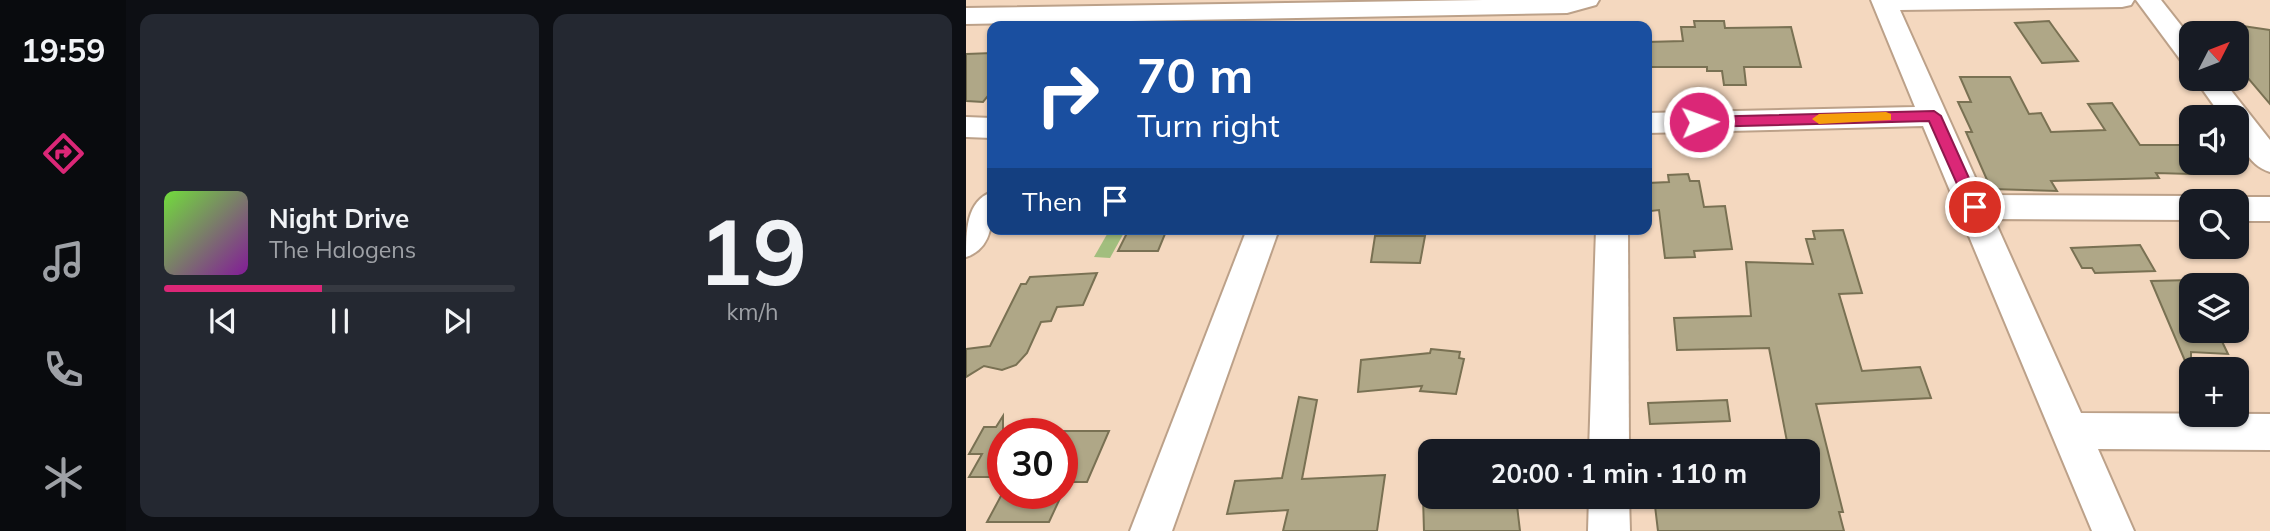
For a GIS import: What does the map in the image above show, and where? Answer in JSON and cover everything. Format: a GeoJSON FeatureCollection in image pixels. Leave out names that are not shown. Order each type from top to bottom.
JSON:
{"type":"FeatureCollection","features":[{"type":"Feature","properties":{"kind":"street"},"geometry":{"type":"LineString","coordinates":[[966,6],[971,0]]}},
{"type":"Feature","properties":{"kind":"street"},"geometry":{"type":"LineString","coordinates":[[966,16],[1123,7],[1567,6],[1587,0]]}},
{"type":"Feature","properties":{"kind":"street"},"geometry":{"type":"LineString","coordinates":[[2113,531],[1884,1],[2122,0]]}},
{"type":"Feature","properties":{"kind":"street"},"geometry":{"type":"LineString","coordinates":[[2148,0],[2179,40]]}},
{"type":"Feature","properties":{"kind":"street"},"geometry":{"type":"LineString","coordinates":[[2217,91],[2270,160]]}},
{"type":"Feature","properties":{"kind":"street"},"geometry":{"type":"LineString","coordinates":[[1652,123],[1934,116]]}},
{"type":"Feature","properties":{"kind":"street"},"geometry":{"type":"LineString","coordinates":[[966,127],[987,128]]}},
{"type":"Feature","properties":{"kind":"street"},"geometry":{"type":"LineString","coordinates":[[1975,207],[2179,208]]}},
{"type":"Feature","properties":{"kind":"street"},"geometry":{"type":"LineString","coordinates":[[2249,209],[2270,209]]}},
{"type":"Feature","properties":{"kind":"street"},"geometry":{"type":"LineString","coordinates":[[966,244],[987,212]]}},
{"type":"Feature","properties":{"kind":"street"},"geometry":{"type":"LineString","coordinates":[[1151,531],[1261,235]]}},
{"type":"Feature","properties":{"kind":"street"},"geometry":{"type":"LineString","coordinates":[[1609,439],[1612,235]]}},
{"type":"Feature","properties":{"kind":"street"},"geometry":{"type":"LineString","coordinates":[[2070,431],[2270,432]]}},
{"type":"Feature","properties":{"kind":"street"},"geometry":{"type":"LineString","coordinates":[[1609,509],[1609,531]]}},
{"type":"Feature","properties":{"kind":"shaded area"},"geometry":{"type":"Polygon","coordinates":[[[1107,235],[1123,235],[1110,258],[1094,257],[1107,235]]]}},
{"type":"Feature","properties":{"kind":"building"},"geometry":{"type":"Polygon","coordinates":[[[1694,21],[1724,21],[1725,28],[1791,27],[1801,67],[1744,67],[1746,85],[1724,85],[1722,71],[1707,71],[1707,67],[1652,67],[1652,42],[1683,41],[1681,27],[1695,27],[1694,21]]]}},
{"type":"Feature","properties":{"kind":"building"},"geometry":{"type":"Polygon","coordinates":[[[2049,21],[2078,61],[2042,63],[2015,23],[2049,21]]]}},
{"type":"Feature","properties":{"kind":"building"},"geometry":{"type":"Polygon","coordinates":[[[2249,27],[2270,30],[2270,104],[2249,79],[2249,27]]]}},
{"type":"Feature","properties":{"kind":"building"},"geometry":{"type":"Polygon","coordinates":[[[987,53],[987,97],[983,102],[966,101],[966,54],[987,53]]]}},
{"type":"Feature","properties":{"kind":"building"},"geometry":{"type":"Polygon","coordinates":[[[1960,77],[2010,77],[2029,114],[2041,113],[2051,132],[2105,130],[2088,104],[2112,103],[2140,145],[2179,145],[2179,174],[2156,173],[2159,178],[2051,181],[2057,191],[1991,189],[1966,132],[1972,132],[1958,102],[1971,102],[1960,77]]]}},
{"type":"Feature","properties":{"kind":"building"},"geometry":{"type":"Polygon","coordinates":[[[1688,174],[1690,181],[1699,181],[1704,207],[1725,206],[1732,249],[1694,251],[1695,257],[1665,258],[1659,210],[1652,211],[1652,183],[1669,182],[1668,175],[1688,174]]]}},
{"type":"Feature","properties":{"kind":"building"},"geometry":{"type":"Polygon","coordinates":[[[1843,230],[1862,293],[1839,294],[1862,371],[1920,367],[1931,398],[1816,404],[1843,512],[1839,512],[1844,531],[1658,531],[1655,509],[1820,509],[1820,439],[1786,439],[1769,348],[1677,350],[1674,318],[1751,316],[1746,262],[1813,264],[1806,239],[1815,239],[1813,231],[1843,230]]]}},
{"type":"Feature","properties":{"kind":"building"},"geometry":{"type":"Polygon","coordinates":[[[1126,235],[1165,235],[1158,251],[1118,251],[1126,235]]]}},
{"type":"Feature","properties":{"kind":"building"},"geometry":{"type":"Polygon","coordinates":[[[1375,236],[1425,236],[1420,263],[1371,262],[1375,236]]]}},
{"type":"Feature","properties":{"kind":"building"},"geometry":{"type":"Polygon","coordinates":[[[2140,245],[2155,271],[2095,273],[2092,268],[2082,268],[2071,248],[2140,245]]]}},
{"type":"Feature","properties":{"kind":"building"},"geometry":{"type":"Polygon","coordinates":[[[1097,273],[1083,305],[1057,307],[1051,321],[1041,322],[1027,353],[1016,365],[1002,370],[984,366],[966,377],[966,349],[990,346],[1021,284],[1026,284],[1030,277],[1097,273]]]}},
{"type":"Feature","properties":{"kind":"building"},"geometry":{"type":"Polygon","coordinates":[[[2179,280],[2179,343],[2223,343],[2228,354],[2191,352],[2191,357],[2183,357],[2151,281],[2179,280]]]}},
{"type":"Feature","properties":{"kind":"building"},"geometry":{"type":"Polygon","coordinates":[[[1431,349],[1460,352],[1459,358],[1464,359],[1456,394],[1420,391],[1422,386],[1358,392],[1361,360],[1430,353],[1431,349]]]}},
{"type":"Feature","properties":{"kind":"building"},"geometry":{"type":"Polygon","coordinates":[[[1299,397],[1317,400],[1302,479],[1385,475],[1377,531],[1283,531],[1288,510],[1227,514],[1235,481],[1282,478],[1299,397]]]}},
{"type":"Feature","properties":{"kind":"building"},"geometry":{"type":"Polygon","coordinates":[[[1727,400],[1730,421],[1650,424],[1648,403],[1727,400]]]}},
{"type":"Feature","properties":{"kind":"building"},"geometry":{"type":"Polygon","coordinates":[[[984,427],[987,427],[987,477],[969,477],[982,454],[969,454],[984,427]]]}},
{"type":"Feature","properties":{"kind":"building"},"geometry":{"type":"Polygon","coordinates":[[[1078,431],[1109,431],[1087,482],[1078,482],[1078,431]]]}},
{"type":"Feature","properties":{"kind":"building"},"geometry":{"type":"Polygon","coordinates":[[[994,509],[1055,509],[1049,522],[987,522],[994,509]]]}},
{"type":"Feature","properties":{"kind":"building"},"geometry":{"type":"Polygon","coordinates":[[[1423,509],[1517,509],[1520,531],[1424,531],[1423,509]]]}},
{"type":"Feature","properties":{"kind":"slow traffic"},"geometry":{"type":"LineString","coordinates":[[1819,119],[1886,117]]}},
{"type":"Feature","properties":{"kind":"route"},"geometry":{"type":"LineString","coordinates":[[1699,122],[1934,116],[1975,207]]}}]}
